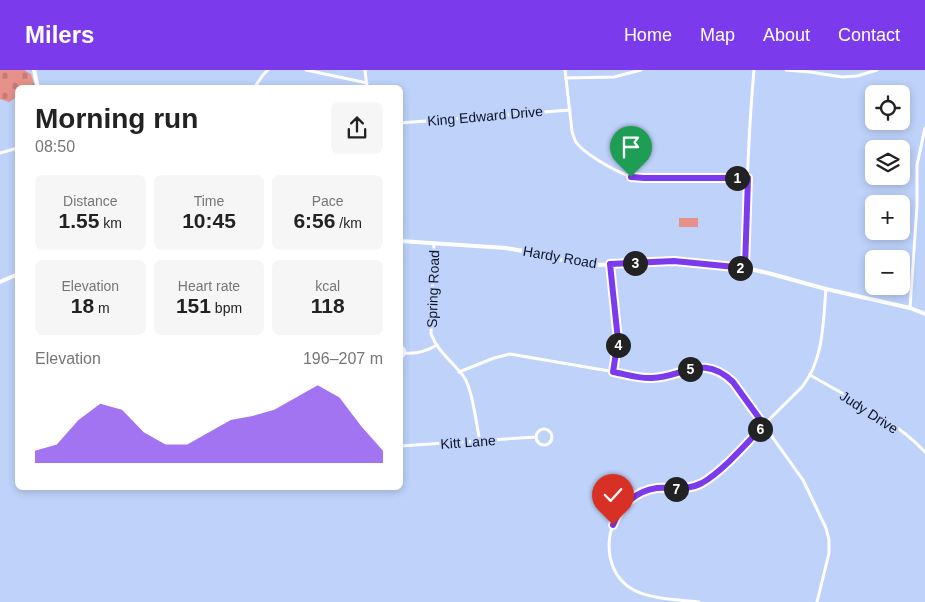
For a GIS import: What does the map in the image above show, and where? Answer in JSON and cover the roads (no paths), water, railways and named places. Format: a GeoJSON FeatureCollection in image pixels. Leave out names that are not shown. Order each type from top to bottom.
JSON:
{"type":"FeatureCollection","features":[{"type":"Feature","properties":{"kind":"street"},"geometry":{"type":"LineString","coordinates":[[34,70],[37,85]]}},
{"type":"Feature","properties":{"kind":"street"},"geometry":{"type":"LineString","coordinates":[[256,85],[268,70]]}},
{"type":"Feature","properties":{"kind":"street"},"geometry":{"type":"LineString","coordinates":[[306,70],[367,85],[365,70]]}},
{"type":"Feature","properties":{"kind":"street"},"geometry":{"type":"LineString","coordinates":[[565,70],[574,139],[581,149],[588,154],[631,177],[748,178]]}},
{"type":"Feature","properties":{"kind":"street"},"geometry":{"type":"LineString","coordinates":[[566,78],[614,77],[641,70]]}},
{"type":"Feature","properties":{"kind":"street"},"geometry":{"type":"LineString","coordinates":[[745,268],[750,123],[754,70]]}},
{"type":"Feature","properties":{"kind":"street"},"geometry":{"type":"LineString","coordinates":[[786,70],[842,77],[857,76],[877,70]]}},
{"type":"Feature","properties":{"kind":"street","name":"King Edward Drive"},"geometry":{"type":"LineString","coordinates":[[403,123],[570,110]]}},
{"type":"Feature","properties":{"kind":"street"},"geometry":{"type":"LineString","coordinates":[[910,308],[917,206],[917,165],[925,128]]}},
{"type":"Feature","properties":{"kind":"street"},"geometry":{"type":"LineString","coordinates":[[0,153],[15,149]]}},
{"type":"Feature","properties":{"kind":"street","name":"Hardy Road"},"geometry":{"type":"LineString","coordinates":[[403,241],[506,248],[523,250],[550,258],[599,264],[674,261],[745,268],[910,308],[925,314]]}},
{"type":"Feature","properties":{"kind":"street","name":"Spring Road"},"geometry":{"type":"LineString","coordinates":[[434,243],[431,330],[437,345],[466,381],[480,441]]}},
{"type":"Feature","properties":{"kind":"street"},"geometry":{"type":"LineString","coordinates":[[610,264],[618,340],[613,372]]}},
{"type":"Feature","properties":{"kind":"street"},"geometry":{"type":"LineString","coordinates":[[0,282],[15,275]]}},
{"type":"Feature","properties":{"kind":"street"},"geometry":{"type":"LineString","coordinates":[[699,602],[648,595],[633,590],[626,585],[615,573],[610,558],[613,525],[625,504],[638,495],[658,488],[686,488],[702,483],[712,476],[802,387],[810,375],[819,352],[826,289]]}},
{"type":"Feature","properties":{"kind":"street"},"geometry":{"type":"LineString","coordinates":[[403,348],[404,353],[410,354],[426,351],[437,345]]}},
{"type":"Feature","properties":{"kind":"street"},"geometry":{"type":"LineString","coordinates":[[459,372],[494,358],[510,354],[650,378],[658,378],[698,368],[713,369],[727,377],[733,382],[804,480],[828,534],[829,553],[817,602]]}},
{"type":"Feature","properties":{"kind":"street","name":"Judy Drive"},"geometry":{"type":"LineString","coordinates":[[810,375],[882,417],[925,452]]}},
{"type":"Feature","properties":{"kind":"street","name":"Kitt Lane"},"geometry":{"type":"LineString","coordinates":[[544,428],[551,432],[552,440],[548,444],[543,445],[538,442],[536,437],[539,430],[544,428]]}},
{"type":"Feature","properties":{"kind":"street","name":"Kitt Lane"},"geometry":{"type":"LineString","coordinates":[[403,446],[536,437]]}}]}
